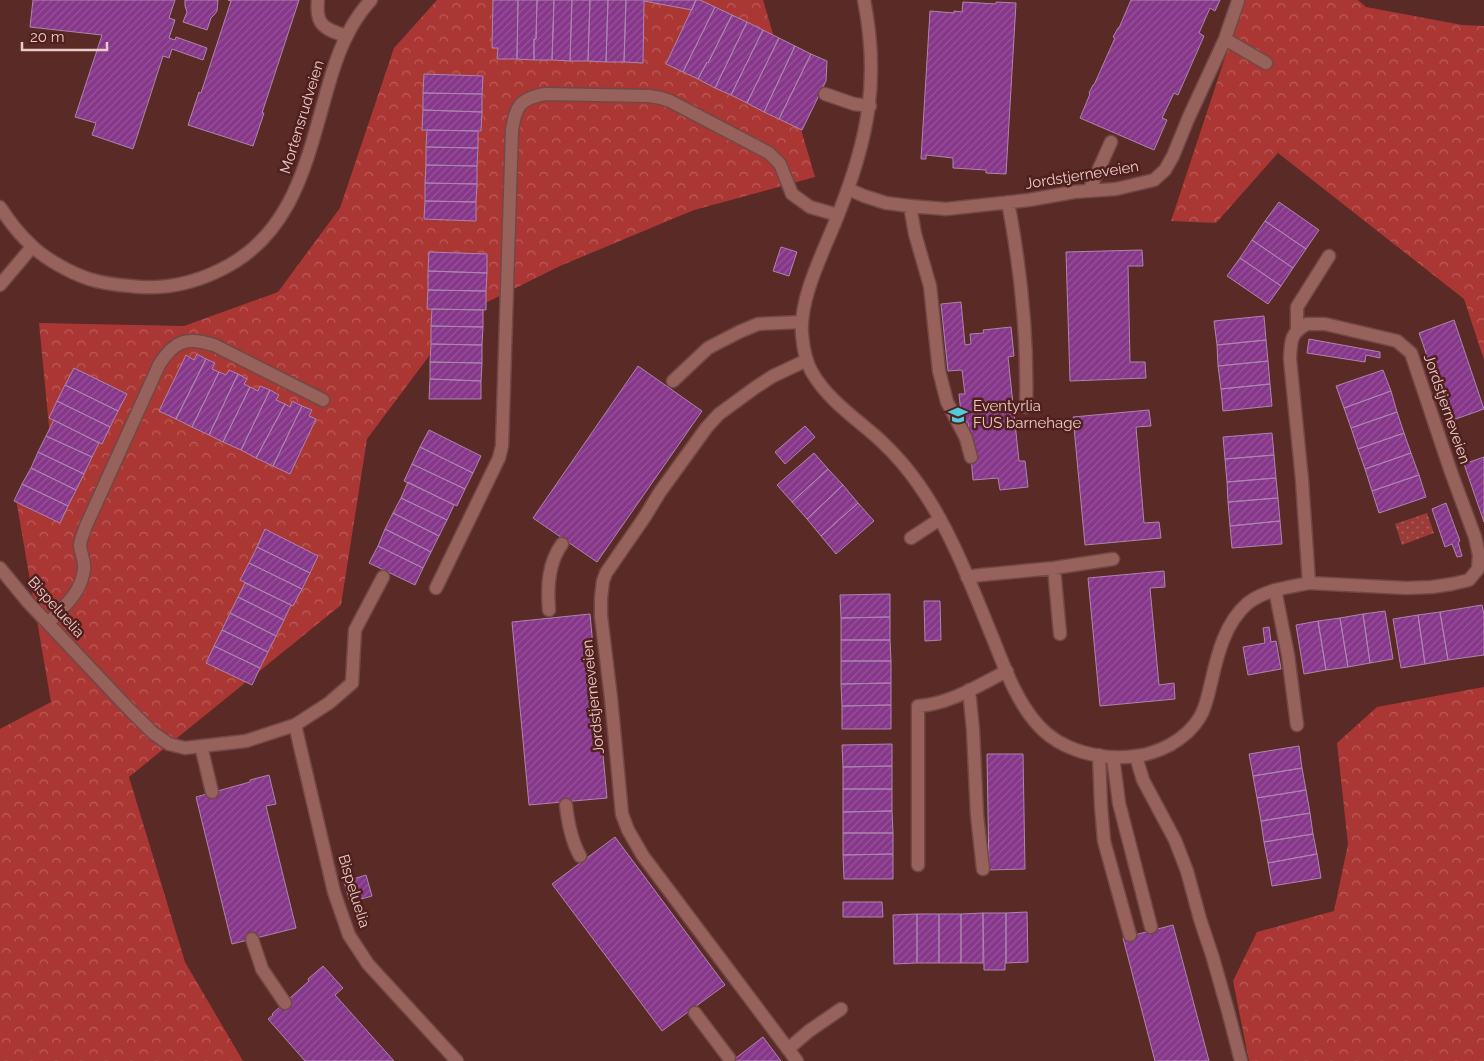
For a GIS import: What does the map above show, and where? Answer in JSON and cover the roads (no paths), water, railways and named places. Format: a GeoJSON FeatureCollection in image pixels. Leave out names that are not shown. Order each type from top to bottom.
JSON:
{"type":"FeatureCollection","features":[{"type":"Feature","properties":{"kind":"street"},"geometry":{"type":"LineString","coordinates":[[318,0],[318,18],[322,25],[328,30],[346,36]]}},
{"type":"Feature","properties":{"kind":"street","name":"Mortensrudveien"},"geometry":{"type":"LineString","coordinates":[[0,207],[19,234],[32,247],[54,262],[89,279],[114,285],[164,287],[208,276],[229,266],[261,242],[275,227],[288,207],[305,167],[331,78],[346,36],[357,17],[371,0]]}},
{"type":"Feature","properties":{"kind":"street","name":"Jordstjerneveien"},"geometry":{"type":"LineString","coordinates":[[864,0],[872,64],[870,106],[848,189],[804,306],[802,337],[808,360],[812,372],[821,385],[838,403],[883,443],[918,483],[940,518],[1007,671],[1025,706],[1037,724],[1051,737],[1070,748],[1113,757],[1136,757],[1162,749],[1192,729],[1206,703],[1222,644],[1235,619],[1245,605],[1258,596],[1274,590],[1309,583],[1406,588],[1432,587],[1469,580],[1478,569],[1479,555],[1474,537],[1411,353],[1398,341],[1325,324],[1307,324],[1298,329]]}},
{"type":"Feature","properties":{"kind":"street","name":"Jordstjerneveien"},"geometry":{"type":"LineString","coordinates":[[848,189],[886,203],[946,209],[1074,192],[1116,189],[1154,180],[1165,170],[1173,156],[1225,39],[1238,0]]}},
{"type":"Feature","properties":{"kind":"street"},"geometry":{"type":"LineString","coordinates":[[1225,39],[1266,63]]}},
{"type":"Feature","properties":{"kind":"street"},"geometry":{"type":"LineString","coordinates":[[436,588],[499,458],[502,446],[512,130],[515,111],[523,102],[534,96],[545,94],[649,96],[670,101],[769,153],[780,164],[792,194],[810,207],[838,215]]}},
{"type":"Feature","properties":{"kind":"street"},"geometry":{"type":"LineString","coordinates":[[825,94],[854,104],[870,106]]}},
{"type":"Feature","properties":{"kind":"street"},"geometry":{"type":"LineString","coordinates":[[1089,191],[1111,142]]}},
{"type":"Feature","properties":{"kind":"street"},"geometry":{"type":"LineString","coordinates":[[1008,202],[1015,239],[1025,328],[1026,407]]}},
{"type":"Feature","properties":{"kind":"street"},"geometry":{"type":"LineString","coordinates":[[910,206],[915,234],[930,286],[939,372],[947,402],[966,438],[971,457]]}},
{"type":"Feature","properties":{"kind":"street"},"geometry":{"type":"LineString","coordinates":[[0,285],[32,247]]}},
{"type":"Feature","properties":{"kind":"street"},"geometry":{"type":"LineString","coordinates":[[1309,583],[1290,341],[1298,329],[1297,306],[1329,256]]}},
{"type":"Feature","properties":{"kind":"street"},"geometry":{"type":"LineString","coordinates":[[673,381],[708,348],[739,332],[758,324],[802,322]]}},
{"type":"Feature","properties":{"kind":"street"},"geometry":{"type":"LineString","coordinates":[[48,623],[74,594],[81,582],[84,569],[80,546],[85,528],[159,365],[167,352],[177,344],[199,340],[214,345],[324,400]]}},
{"type":"Feature","properties":{"kind":"street","name":"Jordstjerneveien"},"geometry":{"type":"LineString","coordinates":[[797,1061],[643,856],[628,830],[622,814],[601,598],[606,573],[660,492],[719,414],[773,376],[808,360]]}},
{"type":"Feature","properties":{"kind":"street"},"geometry":{"type":"LineString","coordinates":[[911,538],[940,518]]}},
{"type":"Feature","properties":{"kind":"street"},"geometry":{"type":"LineString","coordinates":[[548,610],[548,578],[556,552],[562,544]]}},
{"type":"Feature","properties":{"kind":"street"},"geometry":{"type":"LineString","coordinates":[[967,577],[981,574],[1054,568],[1113,559]]}},
{"type":"Feature","properties":{"kind":"street","name":"Bispeluelia"},"geometry":{"type":"LineString","coordinates":[[0,568],[28,602],[153,733],[168,744],[185,748],[246,740],[295,725],[329,703],[352,683],[355,630],[383,577]]}},
{"type":"Feature","properties":{"kind":"street"},"geometry":{"type":"LineString","coordinates":[[1054,568],[1060,634]]}},
{"type":"Feature","properties":{"kind":"street"},"geometry":{"type":"LineString","coordinates":[[1274,590],[1288,655],[1297,725]]}},
{"type":"Feature","properties":{"kind":"street"},"geometry":{"type":"LineString","coordinates":[[918,865],[918,706],[932,705],[954,697],[1007,671]]}},
{"type":"Feature","properties":{"kind":"street"},"geometry":{"type":"LineString","coordinates":[[969,690],[977,816],[983,869]]}},
{"type":"Feature","properties":{"kind":"street","name":"Bispeluelia"},"geometry":{"type":"LineString","coordinates":[[295,725],[334,892],[349,936],[368,964],[458,1061]]}},
{"type":"Feature","properties":{"kind":"street"},"geometry":{"type":"LineString","coordinates":[[201,746],[212,792]]}},
{"type":"Feature","properties":{"kind":"street"},"geometry":{"type":"LineString","coordinates":[[1099,755],[1100,806],[1104,841],[1130,934]]}},
{"type":"Feature","properties":{"kind":"street"},"geometry":{"type":"LineString","coordinates":[[1113,757],[1119,803],[1151,927]]}},
{"type":"Feature","properties":{"kind":"street"},"geometry":{"type":"LineString","coordinates":[[1136,757],[1143,780],[1175,840],[1187,872],[1226,1002],[1241,1061]]}},
{"type":"Feature","properties":{"kind":"street"},"geometry":{"type":"LineString","coordinates":[[566,805],[571,837],[580,856]]}},
{"type":"Feature","properties":{"kind":"street"},"geometry":{"type":"LineString","coordinates":[[252,939],[262,969],[284,1003]]}},
{"type":"Feature","properties":{"kind":"street"},"geometry":{"type":"LineString","coordinates":[[788,1049],[809,1031],[841,1009]]}},
{"type":"Feature","properties":{"kind":"street"},"geometry":{"type":"LineString","coordinates":[[695,1013],[729,1058]]}},
{"type":"Feature","properties":{"kind":"place","name":"Eventyrlia FUS barnehage"},"geometry":{"type":"Point","coordinates":[958,415]}}]}
